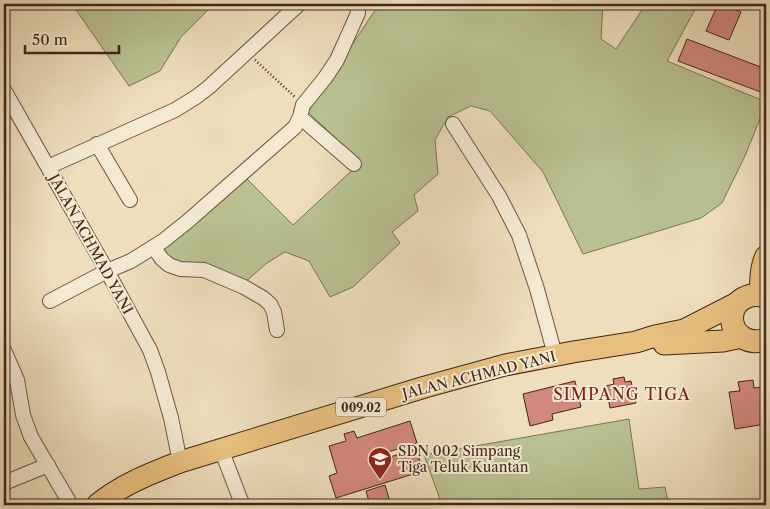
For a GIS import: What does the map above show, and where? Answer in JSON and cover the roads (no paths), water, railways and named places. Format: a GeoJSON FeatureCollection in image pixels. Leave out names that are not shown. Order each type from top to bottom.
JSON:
{"type":"FeatureCollection","features":[{"type":"Feature","properties":{"kind":"highway"},"geometry":{"type":"LineString","coordinates":[[766,257],[761,279],[764,296],[748,296],[738,303],[732,317],[736,332],[742,337],[756,342],[766,339]]}},
{"type":"Feature","properties":{"kind":"main road","name":"JALAN ACHMAD YANI"},"geometry":{"type":"LineString","coordinates":[[97,505],[126,486],[155,472],[221,449],[425,387],[505,365],[636,342],[684,330],[738,303]]}},
{"type":"Feature","properties":{"kind":"main road","name":"JALAN ACHMAD YANI"},"geometry":{"type":"LineString","coordinates":[[636,342],[656,345],[724,341],[742,337]]}},
{"type":"Feature","properties":{"kind":"street"},"geometry":{"type":"LineString","coordinates":[[48,167],[175,110],[196,97],[299,4]]}},
{"type":"Feature","properties":{"kind":"street"},"geometry":{"type":"LineString","coordinates":[[50,301],[107,271],[131,262],[154,248],[188,222],[294,127],[302,111],[337,60],[358,13],[357,4]]}},
{"type":"Feature","properties":{"kind":"street","name":"JALAN ACHMAD YANI"},"geometry":{"type":"LineString","coordinates":[[4,90],[150,350],[171,418],[180,462]]}},
{"type":"Feature","properties":{"kind":"street"},"geometry":{"type":"LineString","coordinates":[[302,111],[354,164]]}},
{"type":"Feature","properties":{"kind":"street"},"geometry":{"type":"LineString","coordinates":[[453,124],[500,196],[519,235],[537,289],[555,355]]}},
{"type":"Feature","properties":{"kind":"street"},"geometry":{"type":"LineString","coordinates":[[98,144],[130,200]]}},
{"type":"Feature","properties":{"kind":"street"},"geometry":{"type":"LineString","coordinates":[[154,248],[169,265],[180,269],[204,270],[244,287],[263,298],[270,304],[274,312],[277,330]]}},
{"type":"Feature","properties":{"kind":"street"},"geometry":{"type":"LineString","coordinates":[[4,350],[17,380],[22,415],[30,437],[71,505]]}},
{"type":"Feature","properties":{"kind":"street"},"geometry":{"type":"LineString","coordinates":[[221,449],[243,505]]}},
{"type":"Feature","properties":{"kind":"street"},"geometry":{"type":"LineString","coordinates":[[4,483],[48,465]]}},
{"type":"Feature","properties":{"kind":"place","name":"SDN 002 Simpang Tiga Teluk Kuantan"},"geometry":{"type":"Point","coordinates":[380,480]}},
{"type":"Feature","properties":{"kind":"district","name":"SIMPANG TIGA"},"geometry":{"type":"Point","coordinates":[622,394]}}]}
